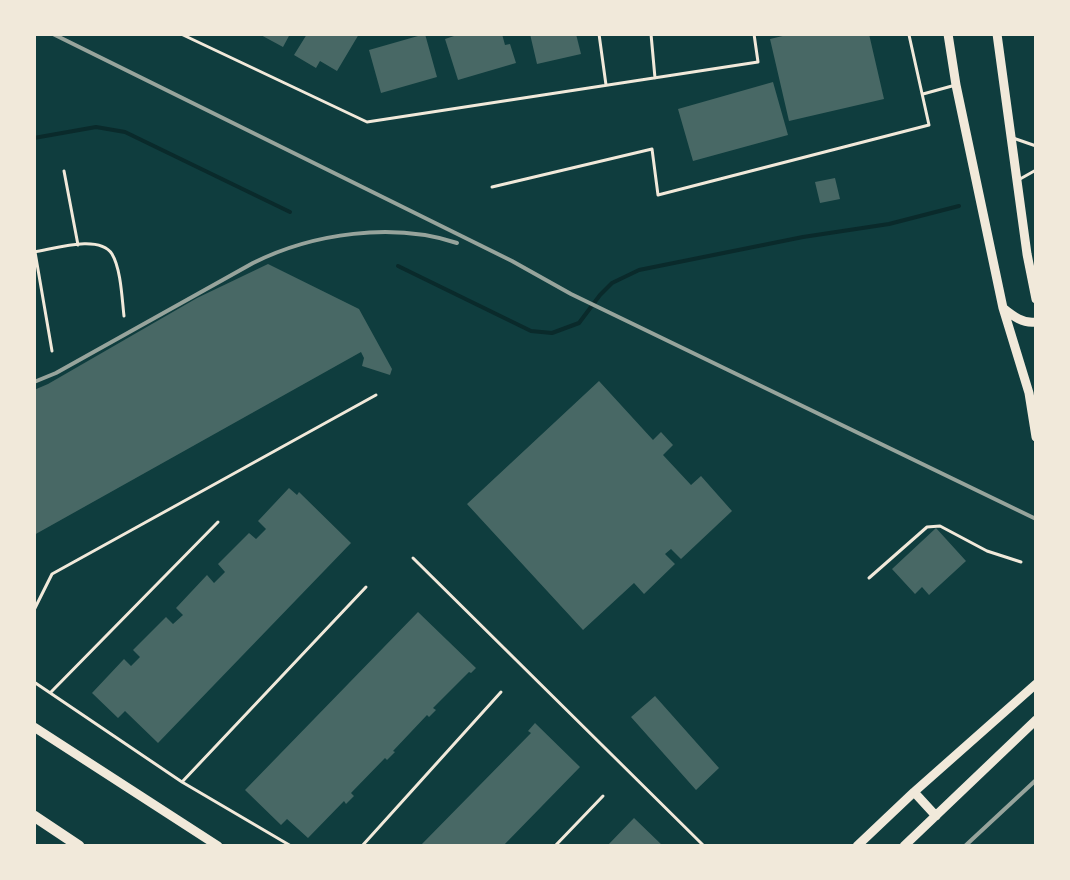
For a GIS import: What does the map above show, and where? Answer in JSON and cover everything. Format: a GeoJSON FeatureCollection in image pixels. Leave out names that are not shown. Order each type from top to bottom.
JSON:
{"type":"FeatureCollection","features":[{"type":"Feature","properties":{"kind":"highway"},"geometry":{"type":"LineString","coordinates":[[34,816],[79,846]]}},
{"type":"Feature","properties":{"kind":"main road"},"geometry":{"type":"LineString","coordinates":[[948,34],[1003,308],[1029,393],[1036,437]]}},
{"type":"Feature","properties":{"kind":"main road"},"geometry":{"type":"LineString","coordinates":[[997,34],[1036,299]]}},
{"type":"Feature","properties":{"kind":"main road"},"geometry":{"type":"LineString","coordinates":[[1027,254],[1036,263]]}},
{"type":"Feature","properties":{"kind":"main road"},"geometry":{"type":"LineString","coordinates":[[1003,308],[1027,323],[1036,322]]}},
{"type":"Feature","properties":{"kind":"main road"},"geometry":{"type":"LineString","coordinates":[[857,846],[1036,684]]}},
{"type":"Feature","properties":{"kind":"main road"},"geometry":{"type":"LineString","coordinates":[[904,846],[1036,720]]}},
{"type":"Feature","properties":{"kind":"main road"},"geometry":{"type":"LineString","coordinates":[[34,727],[218,846]]}},
{"type":"Feature","properties":{"kind":"main road"},"geometry":{"type":"LineString","coordinates":[[914,792],[936,816]]}},
{"type":"Feature","properties":{"kind":"lane"},"geometry":{"type":"LineString","coordinates":[[181,34],[367,122],[758,62],[754,34]]}},
{"type":"Feature","properties":{"kind":"lane"},"geometry":{"type":"LineString","coordinates":[[599,34],[606,85]]}},
{"type":"Feature","properties":{"kind":"lane"},"geometry":{"type":"LineString","coordinates":[[651,34],[655,78]]}},
{"type":"Feature","properties":{"kind":"lane"},"geometry":{"type":"LineString","coordinates":[[492,187],[652,149],[658,195],[929,125],[909,35]]}},
{"type":"Feature","properties":{"kind":"lane"},"geometry":{"type":"LineString","coordinates":[[923,94],[956,85]]}},
{"type":"Feature","properties":{"kind":"lane"},"geometry":{"type":"LineString","coordinates":[[1011,137],[1036,146]]}},
{"type":"Feature","properties":{"kind":"lane"},"geometry":{"type":"LineString","coordinates":[[1017,181],[1036,170]]}},
{"type":"Feature","properties":{"kind":"lane"},"geometry":{"type":"LineString","coordinates":[[64,171],[78,245]]}},
{"type":"Feature","properties":{"kind":"lane"},"geometry":{"type":"LineString","coordinates":[[52,351],[35,252],[98,244],[111,252],[117,266],[124,316]]}},
{"type":"Feature","properties":{"kind":"lane"},"geometry":{"type":"LineString","coordinates":[[34,610],[52,574],[376,395]]}},
{"type":"Feature","properties":{"kind":"lane"},"geometry":{"type":"LineString","coordinates":[[51,692],[218,522]]}},
{"type":"Feature","properties":{"kind":"lane"},"geometry":{"type":"LineString","coordinates":[[869,578],[927,527],[940,526],[987,551],[1021,562]]}},
{"type":"Feature","properties":{"kind":"lane"},"geometry":{"type":"LineString","coordinates":[[413,558],[704,846]]}},
{"type":"Feature","properties":{"kind":"lane"},"geometry":{"type":"LineString","coordinates":[[182,782],[366,587]]}},
{"type":"Feature","properties":{"kind":"lane"},"geometry":{"type":"LineString","coordinates":[[34,682],[182,782],[291,846]]}},
{"type":"Feature","properties":{"kind":"lane"},"geometry":{"type":"LineString","coordinates":[[362,846],[501,692]]}},
{"type":"Feature","properties":{"kind":"lane"},"geometry":{"type":"LineString","coordinates":[[555,846],[603,796]]}},
{"type":"Feature","properties":{"kind":"building"},"geometry":{"type":"Polygon","coordinates":[[[259,34],[290,34],[283,47],[259,34]]]}},
{"type":"Feature","properties":{"kind":"building"},"geometry":{"type":"Polygon","coordinates":[[[307,34],[359,34],[337,71],[320,61],[316,68],[294,55],[307,34]]]}},
{"type":"Feature","properties":{"kind":"building"},"geometry":{"type":"Polygon","coordinates":[[[425,34],[437,77],[381,93],[369,50],[425,34]]]}},
{"type":"Feature","properties":{"kind":"building"},"geometry":{"type":"Polygon","coordinates":[[[460,34],[502,34],[505,45],[510,44],[516,63],[458,80],[445,39],[460,34]]]}},
{"type":"Feature","properties":{"kind":"building"},"geometry":{"type":"Polygon","coordinates":[[[530,34],[576,34],[581,54],[537,64],[530,34]]]}},
{"type":"Feature","properties":{"kind":"building"},"geometry":{"type":"Polygon","coordinates":[[[791,34],[869,34],[884,99],[789,121],[770,39],[791,34]]]}},
{"type":"Feature","properties":{"kind":"building"},"geometry":{"type":"Polygon","coordinates":[[[773,82],[788,135],[693,161],[678,109],[773,82]]]}},
{"type":"Feature","properties":{"kind":"building"},"geometry":{"type":"Polygon","coordinates":[[[835,178],[840,199],[820,203],[815,182],[835,178]]]}},
{"type":"Feature","properties":{"kind":"building"},"geometry":{"type":"Polygon","coordinates":[[[268,264],[359,309],[392,369],[390,375],[362,366],[364,358],[361,352],[34,535],[34,390],[197,298],[268,264]]]}},
{"type":"Feature","properties":{"kind":"building"},"geometry":{"type":"Polygon","coordinates":[[[599,381],[653,440],[661,432],[673,445],[663,455],[691,485],[701,476],[732,511],[681,559],[671,549],[665,554],[675,564],[644,594],[634,583],[583,630],[467,504],[599,381]]]}},
{"type":"Feature","properties":{"kind":"building"},"geometry":{"type":"Polygon","coordinates":[[[289,488],[297,495],[299,492],[351,543],[158,743],[125,711],[118,718],[92,693],[124,659],[131,666],[140,657],[133,650],[166,617],[173,624],[183,615],[176,608],[207,575],[214,583],[225,572],[218,564],[249,533],[256,539],[266,529],[258,521],[289,488]]]}},
{"type":"Feature","properties":{"kind":"building"},"geometry":{"type":"Polygon","coordinates":[[[936,528],[966,561],[929,595],[922,587],[915,594],[892,569],[936,528]]]}},
{"type":"Feature","properties":{"kind":"building"},"geometry":{"type":"Polygon","coordinates":[[[418,612],[476,668],[351,793],[354,796],[346,804],[344,801],[308,838],[287,819],[281,825],[245,790],[418,612]]]}},
{"type":"Feature","properties":{"kind":"building"},"geometry":{"type":"Polygon","coordinates":[[[655,696],[719,768],[696,790],[631,717],[655,696]]]}},
{"type":"Feature","properties":{"kind":"building"},"geometry":{"type":"Polygon","coordinates":[[[535,723],[580,767],[503,846],[420,846],[531,733],[528,731],[535,723]]]}},
{"type":"Feature","properties":{"kind":"building"},"geometry":{"type":"Polygon","coordinates":[[[634,818],[663,846],[607,846],[634,818]]]}},
{"type":"Feature","properties":{"kind":"waterway"},"geometry":{"type":"LineString","coordinates":[[34,138],[96,127],[125,132],[290,212]]}},
{"type":"Feature","properties":{"kind":"waterway"},"geometry":{"type":"LineString","coordinates":[[398,266],[531,331],[552,333],[579,323],[612,283],[639,270],[803,237],[889,224],[959,206]]}},
{"type":"Feature","properties":{"kind":"railway"},"geometry":{"type":"LineString","coordinates":[[53,34],[512,261],[571,294],[1036,519]]}},
{"type":"Feature","properties":{"kind":"railway"},"geometry":{"type":"LineString","coordinates":[[34,382],[56,373],[253,263],[301,244],[380,232],[407,233],[457,243]]}},
{"type":"Feature","properties":{"kind":"railway"},"geometry":{"type":"LineString","coordinates":[[965,846],[1036,780]]}}]}
